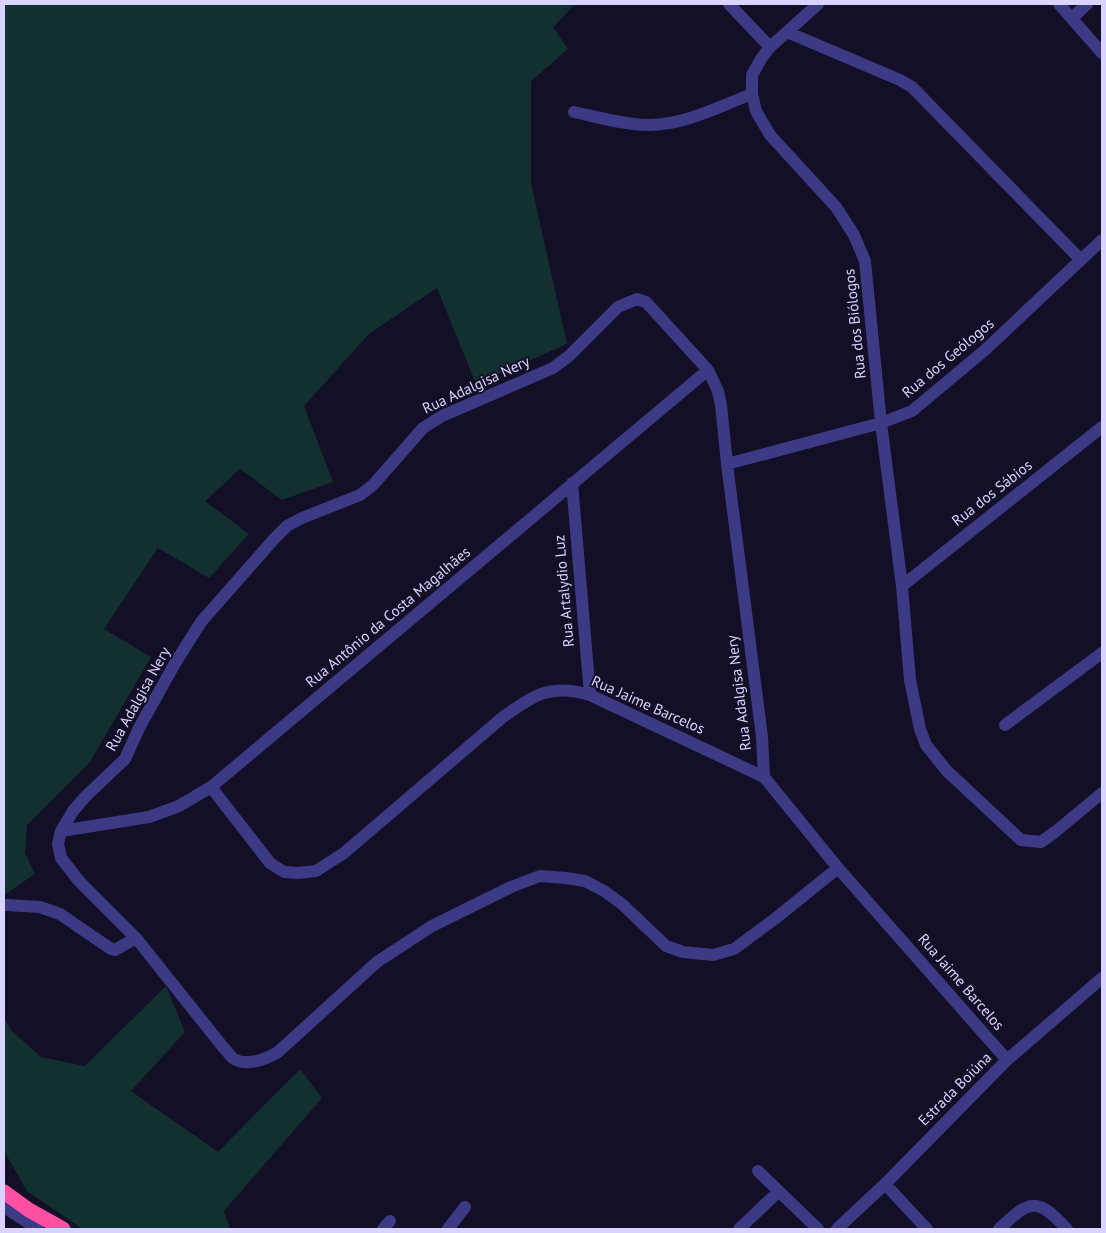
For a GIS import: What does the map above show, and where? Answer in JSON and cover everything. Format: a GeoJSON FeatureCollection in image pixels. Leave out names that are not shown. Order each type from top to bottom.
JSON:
{"type":"FeatureCollection","features":[{"type":"Feature","properties":{"kind":"highway"},"geometry":{"type":"LineString","coordinates":[[4,1192],[29,1210],[63,1229]]}},
{"type":"Feature","properties":{"kind":"street"},"geometry":{"type":"LineString","coordinates":[[729,4],[770,46]]}},
{"type":"Feature","properties":{"kind":"street","name":"Rua dos Biólogos"},"geometry":{"type":"LineString","coordinates":[[818,4],[770,46],[752,75],[752,94],[756,110],[770,135],[836,207],[854,235],[865,261],[881,423],[902,586],[910,680],[918,722],[926,745],[947,771],[1021,840],[1041,842],[1102,793]]}},
{"type":"Feature","properties":{"kind":"street"},"geometry":{"type":"LineString","coordinates":[[1059,4],[1102,53]]}},
{"type":"Feature","properties":{"kind":"street"},"geometry":{"type":"LineString","coordinates":[[1072,18],[1087,4]]}},
{"type":"Feature","properties":{"kind":"street"},"geometry":{"type":"LineString","coordinates":[[787,32],[900,80],[912,87],[1080,260]]}},
{"type":"Feature","properties":{"kind":"street"},"geometry":{"type":"LineString","coordinates":[[574,112],[650,125],[682,120],[752,94]]}},
{"type":"Feature","properties":{"kind":"street","name":"Rua dos Geólogos"},"geometry":{"type":"LineString","coordinates":[[727,464],[881,423],[905,414],[922,404],[985,350],[1102,240]]}},
{"type":"Feature","properties":{"kind":"street","name":"Rua Adalgisa Nery"},"geometry":{"type":"LineString","coordinates":[[61,831],[73,811],[125,759],[139,728],[174,665],[201,622],[287,526],[302,518],[360,495],[373,485],[422,428],[442,416],[553,368],[570,356],[618,307],[637,299],[646,302],[708,370],[718,391],[761,727],[764,776]]}},
{"type":"Feature","properties":{"kind":"street","name":"Rua Antônio da Costa Magalhães"},"geometry":{"type":"LineString","coordinates":[[61,831],[149,817],[179,806],[211,787],[708,370]]}},
{"type":"Feature","properties":{"kind":"street","name":"Rua dos Sábios"},"geometry":{"type":"LineString","coordinates":[[902,586],[1102,426]]}},
{"type":"Feature","properties":{"kind":"street","name":"Rua Artalydio Luz"},"geometry":{"type":"LineString","coordinates":[[572,483],[590,695]]}},
{"type":"Feature","properties":{"kind":"street"},"geometry":{"type":"LineString","coordinates":[[1005,725],[1102,653]]}},
{"type":"Feature","properties":{"kind":"street","name":"Rua Jaime Barcelos"},"geometry":{"type":"LineString","coordinates":[[211,787],[270,863],[284,872],[316,871],[344,853],[503,717],[531,697],[555,690],[574,691],[590,695],[764,776],[838,868],[1007,1060]]}},
{"type":"Feature","properties":{"kind":"street"},"geometry":{"type":"LineString","coordinates":[[61,831],[58,844],[61,858],[79,881],[136,938],[222,1047],[235,1059],[250,1062],[265,1060],[278,1052],[377,962],[432,926],[511,887],[540,876],[585,881],[604,891],[622,904],[666,946],[683,952],[713,955],[734,949],[838,868]]}},
{"type":"Feature","properties":{"kind":"street"},"geometry":{"type":"LineString","coordinates":[[6,906],[40,908],[60,914],[115,950],[136,938]]}},
{"type":"Feature","properties":{"kind":"street","name":"Estrada Boiúna"},"geometry":{"type":"LineString","coordinates":[[837,1229],[885,1184],[1007,1060],[1102,978]]}},
{"type":"Feature","properties":{"kind":"street"},"geometry":{"type":"LineString","coordinates":[[758,1171],[818,1229]]}},
{"type":"Feature","properties":{"kind":"street"},"geometry":{"type":"LineString","coordinates":[[885,1184],[927,1229]]}},
{"type":"Feature","properties":{"kind":"street"},"geometry":{"type":"LineString","coordinates":[[739,1229],[778,1192]]}},
{"type":"Feature","properties":{"kind":"street"},"geometry":{"type":"LineString","coordinates":[[999,1229],[1025,1206],[1034,1205],[1043,1207],[1067,1229]]}},
{"type":"Feature","properties":{"kind":"street"},"geometry":{"type":"LineString","coordinates":[[4,1207],[38,1229]]}},
{"type":"Feature","properties":{"kind":"street"},"geometry":{"type":"LineString","coordinates":[[448,1229],[465,1207]]}},
{"type":"Feature","properties":{"kind":"green space"},"geometry":{"type":"Polygon","coordinates":[[[4,4],[575,4],[553,27],[568,49],[531,81],[531,183],[567,344],[476,384],[437,288],[369,334],[304,406],[333,482],[282,500],[240,469],[205,501],[249,534],[209,578],[158,548],[104,629],[151,657],[90,762],[27,825],[25,853],[35,874],[4,895],[4,4]]]}},
{"type":"Feature","properties":{"kind":"green space"},"geometry":{"type":"Polygon","coordinates":[[[166,986],[185,1032],[131,1091],[218,1152],[300,1069],[322,1098],[224,1211],[230,1229],[81,1228],[27,1191],[4,1151],[4,1017],[11,1030],[41,1057],[85,1066],[166,986]]]}}]}
